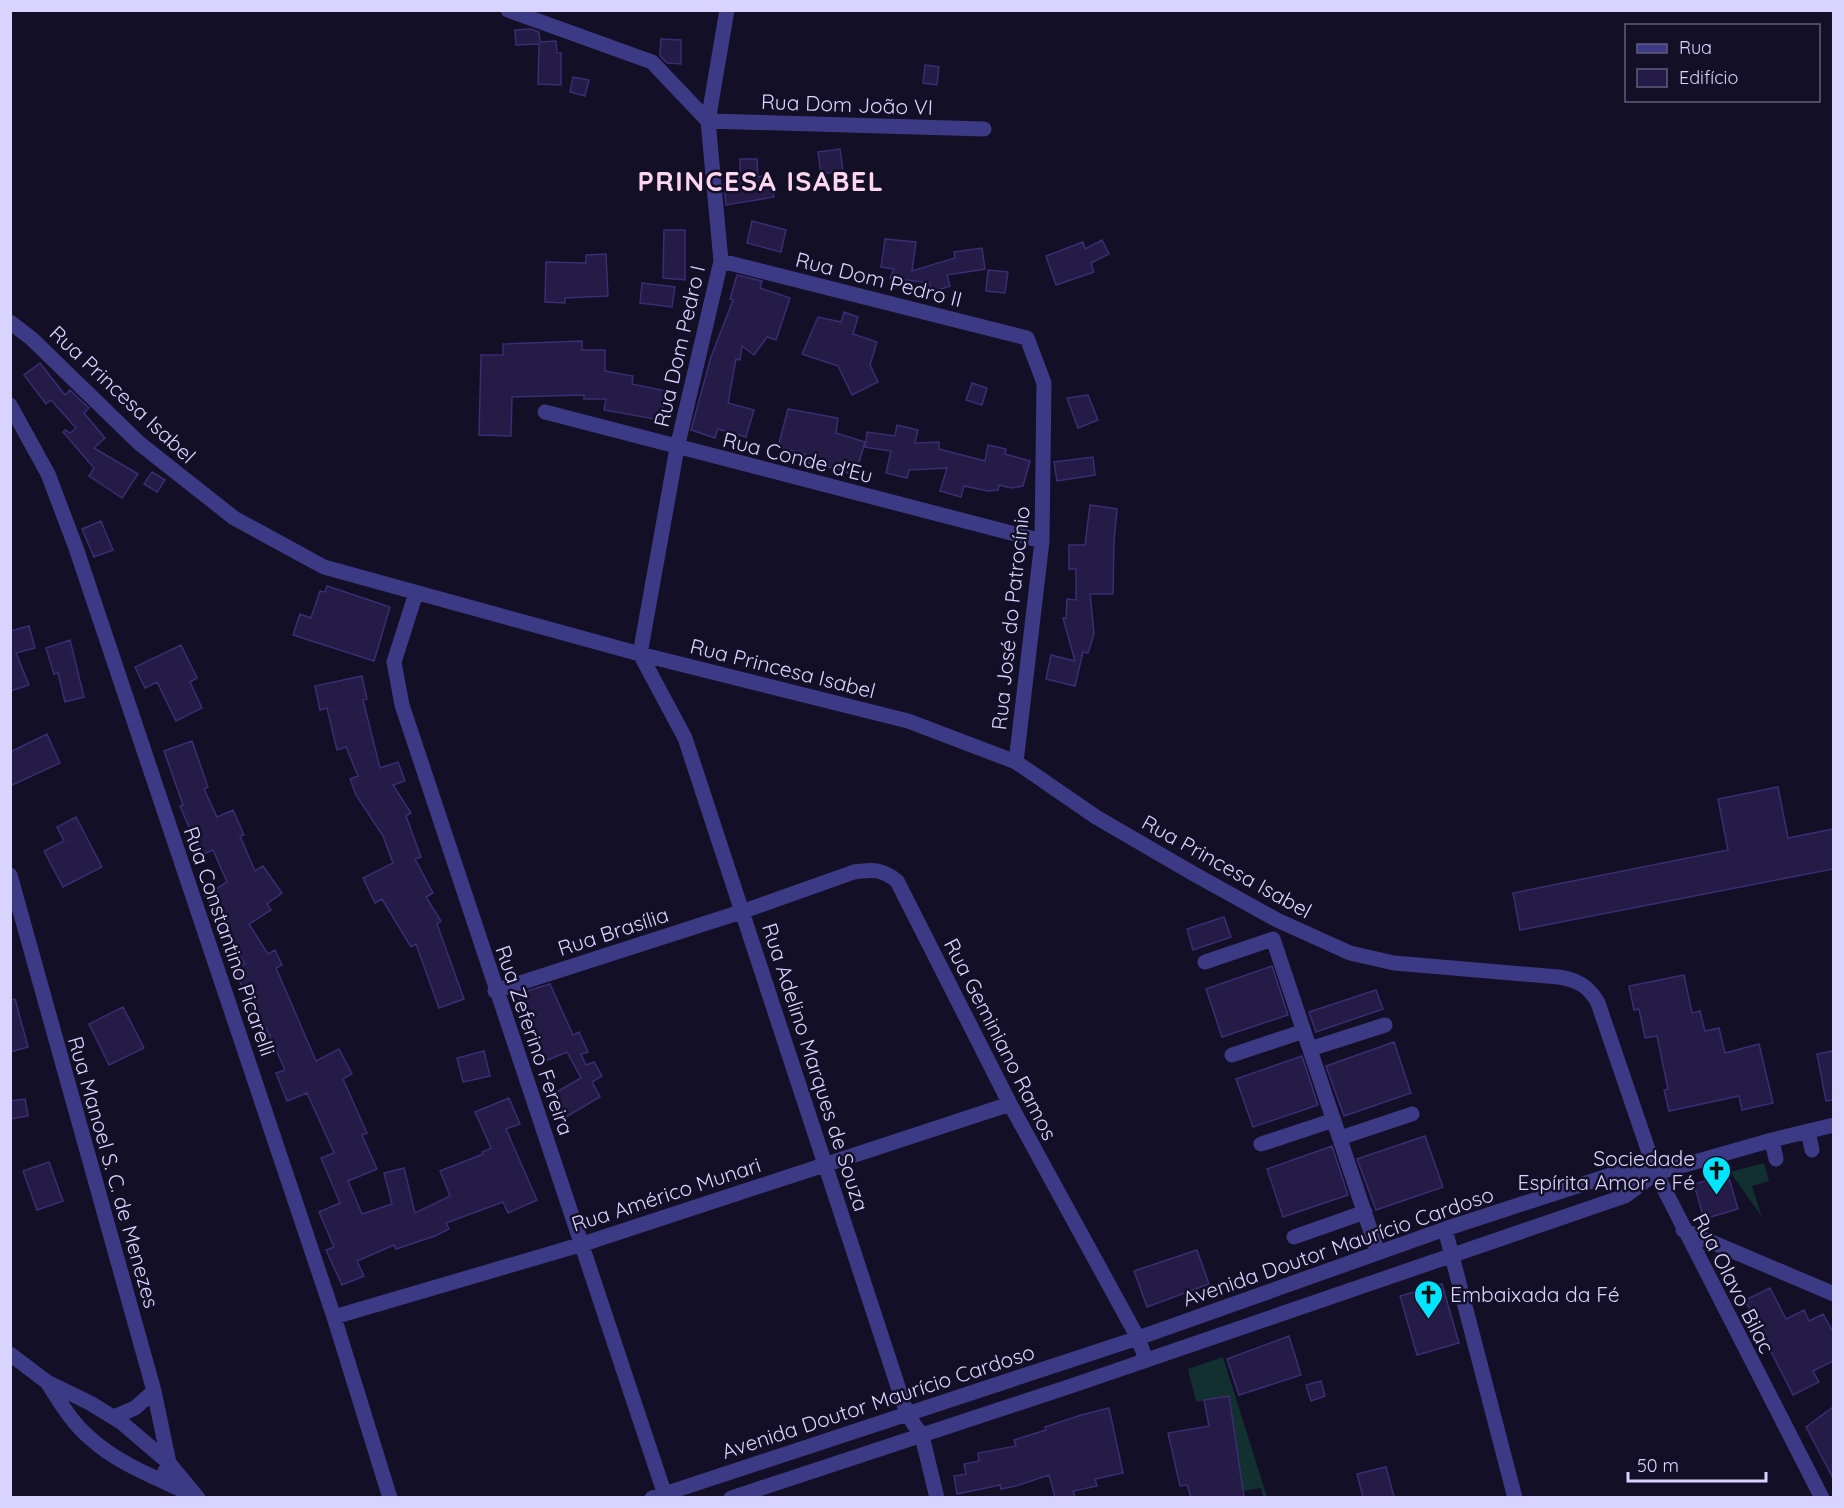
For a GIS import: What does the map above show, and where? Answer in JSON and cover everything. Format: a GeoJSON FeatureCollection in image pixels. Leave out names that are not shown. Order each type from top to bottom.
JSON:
{"type":"FeatureCollection","features":[{"type":"Feature","properties":{"kind":"street"},"geometry":{"type":"LineString","coordinates":[[508,10],[652,62],[708,121]]}},
{"type":"Feature","properties":{"kind":"street","name":"Rua Dom Pedro I"},"geometry":{"type":"LineString","coordinates":[[640,654],[677,448],[721,261],[708,121],[727,10]]}},
{"type":"Feature","properties":{"kind":"street","name":"Rua Dom João VI"},"geometry":{"type":"LineString","coordinates":[[708,121],[984,129]]}},
{"type":"Feature","properties":{"kind":"street","name":"Rua Dom Pedro II"},"geometry":{"type":"LineString","coordinates":[[721,261],[1027,338]]}},
{"type":"Feature","properties":{"kind":"street","name":"Rua Princesa Isabel"},"geometry":{"type":"LineString","coordinates":[[10,322],[32,339],[139,443],[234,518],[324,567],[640,654],[908,721],[1016,762],[1096,817],[1184,868],[1277,920],[1350,953],[1394,963],[1559,977],[1581,983]]}},
{"type":"Feature","properties":{"kind":"street","name":"Rua José do Patrocínio"},"geometry":{"type":"LineString","coordinates":[[1016,762],[1042,541],[1044,383],[1027,338]]}},
{"type":"Feature","properties":{"kind":"street","name":"Rua Constantino Picarelli"},"geometry":{"type":"LineString","coordinates":[[10,405],[48,474],[76,548],[334,1317],[390,1497]]}},
{"type":"Feature","properties":{"kind":"street","name":"Rua Conde d'Eu"},"geometry":{"type":"LineString","coordinates":[[545,412],[1042,541]]}},
{"type":"Feature","properties":{"kind":"street","name":"Rua Zeferino Fereira"},"geometry":{"type":"LineString","coordinates":[[416,593],[394,662],[402,705],[495,991],[583,1244],[661,1496]]}},
{"type":"Feature","properties":{"kind":"street","name":"Rua Adelino Marques de Souza"},"geometry":{"type":"LineString","coordinates":[[640,654],[685,738],[744,911],[824,1164],[907,1414],[922,1436],[937,1497]]}},
{"type":"Feature","properties":{"kind":"street","name":"Rua Geminiano Ramos"},"geometry":{"type":"LineString","coordinates":[[744,911],[854,872],[870,869],[884,871],[897,881],[1010,1104],[1138,1338],[1146,1360]]}},
{"type":"Feature","properties":{"kind":"street","name":"Rua Manoel S. C. de Menezes"},"geometry":{"type":"LineString","coordinates":[[10,875],[154,1391],[169,1463]]}},
{"type":"Feature","properties":{"kind":"street","name":"Rua Brasília"},"geometry":{"type":"LineString","coordinates":[[495,991],[744,911]]}},
{"type":"Feature","properties":{"kind":"street"},"geometry":{"type":"LineString","coordinates":[[10,934],[26,937]]}},
{"type":"Feature","properties":{"kind":"street"},"geometry":{"type":"LineString","coordinates":[[1205,962],[1273,939],[1378,1253]]}},
{"type":"Feature","properties":{"kind":"street","name":"Rua Olavo Bilac"},"geometry":{"type":"LineString","coordinates":[[1581,983],[1594,995],[1598,1003],[1656,1173],[1683,1230],[1822,1497]]}},
{"type":"Feature","properties":{"kind":"street"},"geometry":{"type":"LineString","coordinates":[[1310,1049],[1385,1025]]}},
{"type":"Feature","properties":{"kind":"street"},"geometry":{"type":"LineString","coordinates":[[1232,1055],[1304,1031]]}},
{"type":"Feature","properties":{"kind":"street","name":"Rua Américo Munari"},"geometry":{"type":"LineString","coordinates":[[334,1317],[583,1244],[1010,1104]]}},
{"type":"Feature","properties":{"kind":"street"},"geometry":{"type":"LineString","coordinates":[[1340,1138],[1412,1114]]}},
{"type":"Feature","properties":{"kind":"street"},"geometry":{"type":"LineString","coordinates":[[1262,1144],[1334,1120]]}},
{"type":"Feature","properties":{"kind":"street"},"geometry":{"type":"LineString","coordinates":[[731,1497],[922,1436],[1625,1196],[1656,1173],[1833,1125]]}},
{"type":"Feature","properties":{"kind":"street"},"geometry":{"type":"LineString","coordinates":[[1808,1131],[1812,1150]]}},
{"type":"Feature","properties":{"kind":"street"},"geometry":{"type":"LineString","coordinates":[[1772,1140],[1776,1159]]}},
{"type":"Feature","properties":{"kind":"street","name":"Avenida Doutor Maurício Cardoso"},"geometry":{"type":"LineString","coordinates":[[661,1496],[1138,1338],[1445,1229],[1617,1173],[1656,1173]]}},
{"type":"Feature","properties":{"kind":"street"},"geometry":{"type":"LineString","coordinates":[[1294,1237],[1365,1212]]}},
{"type":"Feature","properties":{"kind":"street"},"geometry":{"type":"LineString","coordinates":[[1445,1229],[1515,1497]]}},
{"type":"Feature","properties":{"kind":"street"},"geometry":{"type":"LineString","coordinates":[[1683,1230],[1833,1294]]}},
{"type":"Feature","properties":{"kind":"street"},"geometry":{"type":"LineString","coordinates":[[1299,1281],[1307,1305]]}},
{"type":"Feature","properties":{"kind":"street"},"geometry":{"type":"LineString","coordinates":[[10,1354],[47,1382],[114,1417],[169,1463],[198,1497],[161,1480],[90,1439],[71,1419],[47,1382]]}},
{"type":"Feature","properties":{"kind":"street"},"geometry":{"type":"LineString","coordinates":[[114,1417],[135,1408],[154,1391]]}},
{"type":"Feature","properties":{"kind":"street"},"geometry":{"type":"LineString","coordinates":[[161,1480],[169,1463]]}},
{"type":"Feature","properties":{"kind":"green space"},"geometry":{"type":"Polygon","coordinates":[[[1764,1163],[1769,1181],[1752,1186],[1762,1217],[1730,1172],[1764,1163]]]}},
{"type":"Feature","properties":{"kind":"green space"},"geometry":{"type":"Polygon","coordinates":[[[1223,1357],[1267,1497],[1263,1497],[1261,1488],[1242,1491],[1229,1396],[1196,1402],[1188,1369],[1223,1357]]]}},
{"type":"Feature","properties":{"kind":"building"},"geometry":{"type":"Polygon","coordinates":[[[531,29],[539,32],[540,42],[556,41],[557,53],[561,53],[561,85],[538,84],[539,44],[516,45],[515,30],[531,29]]]}},
{"type":"Feature","properties":{"kind":"building"},"geometry":{"type":"Polygon","coordinates":[[[661,39],[681,40],[681,64],[667,63],[660,56],[661,39]]]}},
{"type":"Feature","properties":{"kind":"building"},"geometry":{"type":"Polygon","coordinates":[[[925,65],[939,67],[937,85],[923,83],[925,65]]]}},
{"type":"Feature","properties":{"kind":"building"},"geometry":{"type":"Polygon","coordinates":[[[573,77],[589,80],[585,96],[570,92],[573,77]]]}},
{"type":"Feature","properties":{"kind":"building"},"geometry":{"type":"Polygon","coordinates":[[[840,149],[843,171],[821,174],[818,152],[840,149]]]}},
{"type":"Feature","properties":{"kind":"building"},"geometry":{"type":"Polygon","coordinates":[[[740,159],[757,159],[758,177],[770,175],[774,197],[726,205],[724,184],[740,179],[740,159]]]}},
{"type":"Feature","properties":{"kind":"building"},"geometry":{"type":"Polygon","coordinates":[[[752,221],[786,230],[781,252],[747,243],[752,221]]]}},
{"type":"Feature","properties":{"kind":"building"},"geometry":{"type":"Polygon","coordinates":[[[664,230],[685,230],[685,280],[663,278],[664,230]]]}},
{"type":"Feature","properties":{"kind":"building"},"geometry":{"type":"Polygon","coordinates":[[[885,239],[916,242],[912,271],[955,258],[954,252],[982,248],[985,269],[947,275],[950,286],[932,292],[929,283],[890,278],[894,269],[881,267],[885,239]]]}},
{"type":"Feature","properties":{"kind":"building"},"geometry":{"type":"Polygon","coordinates":[[[1102,240],[1109,254],[1091,263],[1094,272],[1056,285],[1046,256],[1083,242],[1085,249],[1102,240]]]}},
{"type":"Feature","properties":{"kind":"building"},"geometry":{"type":"Polygon","coordinates":[[[606,254],[608,296],[565,298],[565,303],[545,302],[546,262],[586,263],[586,255],[606,254]]]}},
{"type":"Feature","properties":{"kind":"building"},"geometry":{"type":"Polygon","coordinates":[[[988,270],[1008,272],[1005,293],[986,291],[988,270]]]}},
{"type":"Feature","properties":{"kind":"building"},"geometry":{"type":"Polygon","coordinates":[[[737,275],[762,281],[760,288],[790,298],[776,340],[767,337],[754,355],[742,346],[740,360],[736,359],[728,403],[754,410],[746,437],[718,429],[715,438],[691,430],[711,357],[733,300],[730,299],[737,275]]]}},
{"type":"Feature","properties":{"kind":"building"},"geometry":{"type":"Polygon","coordinates":[[[642,283],[675,287],[672,307],[640,303],[642,283]]]}},
{"type":"Feature","properties":{"kind":"building"},"geometry":{"type":"Polygon","coordinates":[[[844,312],[858,317],[853,334],[877,342],[870,365],[878,382],[852,395],[838,366],[802,354],[818,317],[841,322],[844,312]]]}},
{"type":"Feature","properties":{"kind":"building"},"geometry":{"type":"Polygon","coordinates":[[[582,341],[582,350],[605,350],[605,371],[633,376],[632,384],[666,391],[660,420],[604,410],[606,399],[584,399],[584,395],[512,397],[511,436],[479,435],[481,355],[503,355],[503,344],[582,341]]]}},
{"type":"Feature","properties":{"kind":"building"},"geometry":{"type":"Polygon","coordinates":[[[40,363],[65,395],[70,390],[89,408],[84,413],[105,438],[94,448],[138,474],[122,498],[89,476],[94,468],[63,432],[65,430],[70,433],[76,428],[51,400],[46,404],[24,375],[40,363]]]}},
{"type":"Feature","properties":{"kind":"building"},"geometry":{"type":"Polygon","coordinates":[[[972,383],[987,388],[982,405],[966,400],[972,383]]]}},
{"type":"Feature","properties":{"kind":"building"},"geometry":{"type":"Polygon","coordinates":[[[1088,395],[1098,420],[1078,428],[1067,398],[1088,395]]]}},
{"type":"Feature","properties":{"kind":"building"},"geometry":{"type":"Polygon","coordinates":[[[788,409],[838,418],[836,433],[865,442],[855,476],[838,469],[803,462],[805,454],[778,447],[788,409]]]}},
{"type":"Feature","properties":{"kind":"building"},"geometry":{"type":"Polygon","coordinates":[[[897,425],[918,430],[915,443],[939,442],[939,449],[985,461],[988,445],[1006,449],[1005,454],[1030,461],[1023,486],[1011,488],[999,485],[998,490],[988,491],[964,486],[961,497],[940,491],[947,468],[909,470],[907,478],[886,473],[891,451],[865,447],[867,432],[895,436],[897,425]]]}},
{"type":"Feature","properties":{"kind":"building"},"geometry":{"type":"Polygon","coordinates":[[[1093,457],[1095,475],[1057,481],[1054,462],[1093,457]]]}},
{"type":"Feature","properties":{"kind":"building"},"geometry":{"type":"Polygon","coordinates":[[[152,472],[165,480],[157,492],[144,484],[152,472]]]}},
{"type":"Feature","properties":{"kind":"building"},"geometry":{"type":"Polygon","coordinates":[[[1090,505],[1117,509],[1113,594],[1090,594],[1094,634],[1088,653],[1083,652],[1075,686],[1046,679],[1051,655],[1075,661],[1063,618],[1066,618],[1067,599],[1076,600],[1076,569],[1069,569],[1069,545],[1085,545],[1090,505]]]}},
{"type":"Feature","properties":{"kind":"building"},"geometry":{"type":"Polygon","coordinates":[[[101,521],[113,550],[94,557],[82,529],[101,521]]]}},
{"type":"Feature","properties":{"kind":"building"},"geometry":{"type":"Polygon","coordinates":[[[327,586],[390,607],[374,661],[293,635],[300,614],[311,618],[320,591],[325,592],[327,586]]]}},
{"type":"Feature","properties":{"kind":"building"},"geometry":{"type":"Polygon","coordinates":[[[29,626],[35,648],[16,653],[29,685],[10,691],[10,631],[29,626]]]}},
{"type":"Feature","properties":{"kind":"building"},"geometry":{"type":"Polygon","coordinates":[[[70,640],[84,697],[65,702],[58,673],[54,674],[46,648],[70,640]]]}},
{"type":"Feature","properties":{"kind":"building"},"geometry":{"type":"Polygon","coordinates":[[[181,645],[197,678],[190,682],[202,708],[176,721],[157,682],[145,688],[135,667],[181,645]]]}},
{"type":"Feature","properties":{"kind":"building"},"geometry":{"type":"Polygon","coordinates":[[[362,676],[367,699],[363,700],[380,768],[398,762],[405,781],[393,785],[411,813],[406,816],[421,857],[415,859],[433,893],[426,897],[441,921],[437,924],[464,999],[439,1008],[416,944],[411,947],[382,899],[375,903],[363,878],[393,863],[383,836],[356,795],[350,779],[358,776],[346,747],[337,750],[327,708],[320,710],[315,686],[362,676]]]}},
{"type":"Feature","properties":{"kind":"building"},"geometry":{"type":"Polygon","coordinates":[[[47,734],[60,763],[10,786],[10,752],[47,734]]]}},
{"type":"Feature","properties":{"kind":"building"},"geometry":{"type":"Polygon","coordinates":[[[192,741],[208,787],[204,789],[217,817],[233,810],[244,835],[240,836],[255,871],[263,866],[282,893],[267,904],[271,910],[249,924],[268,954],[275,950],[282,965],[276,968],[316,1061],[339,1049],[352,1074],[343,1079],[367,1133],[362,1135],[377,1169],[348,1181],[362,1214],[392,1204],[384,1173],[404,1168],[415,1213],[450,1196],[440,1171],[483,1154],[482,1152],[491,1148],[475,1112],[509,1098],[520,1124],[506,1129],[537,1200],[508,1213],[503,1202],[446,1223],[449,1229],[435,1236],[396,1249],[394,1245],[357,1261],[364,1276],[342,1285],[326,1250],[334,1247],[319,1212],[340,1203],[321,1158],[334,1153],[307,1093],[287,1101],[276,1073],[285,1070],[266,1028],[262,1029],[234,969],[245,964],[225,932],[222,934],[213,920],[219,916],[205,896],[227,882],[213,850],[201,855],[180,806],[183,805],[164,751],[192,741]]]}},
{"type":"Feature","properties":{"kind":"building"},"geometry":{"type":"Polygon","coordinates":[[[1778,787],[1788,838],[1833,829],[1833,869],[1520,930],[1513,893],[1728,850],[1718,799],[1778,787]]]}},
{"type":"Feature","properties":{"kind":"building"},"geometry":{"type":"Polygon","coordinates":[[[76,817],[102,867],[63,887],[44,851],[64,841],[57,827],[76,817]]]}},
{"type":"Feature","properties":{"kind":"building"},"geometry":{"type":"Polygon","coordinates":[[[1224,917],[1231,937],[1193,950],[1187,929],[1224,917]]]}},
{"type":"Feature","properties":{"kind":"building"},"geometry":{"type":"Polygon","coordinates":[[[1272,966],[1288,1015],[1222,1037],[1206,989],[1272,966]]]}},
{"type":"Feature","properties":{"kind":"building"},"geometry":{"type":"Polygon","coordinates":[[[1684,975],[1692,1013],[1700,1011],[1705,1031],[1719,1028],[1725,1053],[1759,1044],[1773,1103],[1742,1110],[1739,1096],[1669,1111],[1664,1090],[1668,1089],[1657,1036],[1645,1038],[1639,1009],[1634,1010],[1629,986],[1684,975]]]}},
{"type":"Feature","properties":{"kind":"building"},"geometry":{"type":"Polygon","coordinates":[[[550,984],[573,1035],[579,1032],[588,1052],[581,1054],[586,1065],[594,1062],[602,1076],[592,1082],[600,1097],[566,1117],[553,1094],[581,1078],[567,1052],[543,1062],[517,994],[550,984]]]}},
{"type":"Feature","properties":{"kind":"building"},"geometry":{"type":"Polygon","coordinates":[[[1376,990],[1383,1009],[1316,1032],[1309,1012],[1376,990]]]}},
{"type":"Feature","properties":{"kind":"building"},"geometry":{"type":"Polygon","coordinates":[[[15,999],[28,1047],[10,1052],[10,1000],[15,999]]]}},
{"type":"Feature","properties":{"kind":"building"},"geometry":{"type":"Polygon","coordinates":[[[123,1007],[144,1048],[109,1065],[89,1024],[123,1007]]]}},
{"type":"Feature","properties":{"kind":"building"},"geometry":{"type":"Polygon","coordinates":[[[1394,1042],[1411,1093],[1344,1116],[1326,1066],[1394,1042]]]}},
{"type":"Feature","properties":{"kind":"building"},"geometry":{"type":"Polygon","coordinates":[[[484,1051],[490,1076],[463,1082],[457,1058],[484,1051]]]}},
{"type":"Feature","properties":{"kind":"building"},"geometry":{"type":"Polygon","coordinates":[[[1833,1051],[1833,1100],[1826,1101],[1817,1054],[1833,1051]]]}},
{"type":"Feature","properties":{"kind":"building"},"geometry":{"type":"Polygon","coordinates":[[[1302,1056],[1318,1105],[1253,1127],[1236,1079],[1302,1056]]]}},
{"type":"Feature","properties":{"kind":"building"},"geometry":{"type":"Polygon","coordinates":[[[25,1099],[28,1116],[10,1119],[10,1101],[25,1099]]]}},
{"type":"Feature","properties":{"kind":"building"},"geometry":{"type":"Polygon","coordinates":[[[1425,1136],[1443,1187],[1376,1210],[1357,1159],[1425,1136]]]}},
{"type":"Feature","properties":{"kind":"building"},"geometry":{"type":"Polygon","coordinates":[[[1332,1146],[1348,1195],[1283,1217],[1267,1169],[1332,1146]]]}},
{"type":"Feature","properties":{"kind":"building"},"geometry":{"type":"Polygon","coordinates":[[[49,1162],[63,1201],[37,1210],[23,1171],[49,1162]]]}},
{"type":"Feature","properties":{"kind":"building","name":"Sociedade Espírita Amor e Fé"},"geometry":{"type":"Polygon","coordinates":[[[1728,1175],[1738,1209],[1704,1219],[1694,1184],[1728,1175]]]}},
{"type":"Feature","properties":{"kind":"building"},"geometry":{"type":"Polygon","coordinates":[[[1197,1250],[1209,1284],[1147,1307],[1134,1271],[1197,1250]]]}},
{"type":"Feature","properties":{"kind":"building","name":"Embaixada da Fé"},"geometry":{"type":"Polygon","coordinates":[[[1442,1284],[1459,1343],[1417,1355],[1400,1296],[1442,1284]]]}},
{"type":"Feature","properties":{"kind":"building"},"geometry":{"type":"Polygon","coordinates":[[[1770,1288],[1786,1319],[1804,1310],[1809,1321],[1823,1314],[1833,1332],[1833,1361],[1813,1371],[1819,1382],[1793,1395],[1745,1300],[1770,1288]]]}},
{"type":"Feature","properties":{"kind":"building"},"geometry":{"type":"Polygon","coordinates":[[[1289,1336],[1301,1375],[1239,1395],[1227,1359],[1289,1336]]]}},
{"type":"Feature","properties":{"kind":"building"},"geometry":{"type":"Polygon","coordinates":[[[1321,1381],[1325,1396],[1311,1401],[1306,1385],[1321,1381]]]}},
{"type":"Feature","properties":{"kind":"building"},"geometry":{"type":"Polygon","coordinates":[[[1229,1396],[1244,1497],[1191,1497],[1187,1485],[1180,1486],[1168,1433],[1209,1426],[1204,1400],[1229,1396]]]}},
{"type":"Feature","properties":{"kind":"building"},"geometry":{"type":"Polygon","coordinates":[[[1833,1407],[1833,1478],[1806,1427],[1833,1407]]]}},
{"type":"Feature","properties":{"kind":"building"},"geometry":{"type":"Polygon","coordinates":[[[1109,1408],[1123,1473],[1095,1479],[1097,1486],[1073,1491],[1075,1497],[1055,1497],[1049,1475],[1016,1486],[1001,1489],[1000,1485],[957,1494],[954,1476],[966,1474],[964,1464],[979,1461],[978,1453],[1016,1446],[1014,1440],[1046,1430],[1045,1427],[1109,1408]]]}},
{"type":"Feature","properties":{"kind":"building"},"geometry":{"type":"Polygon","coordinates":[[[1386,1467],[1394,1497],[1363,1497],[1357,1474],[1386,1467]]]}},
{"type":"Feature","properties":{"kind":"place","name":"Sociedade Espírita Amor e Fé"},"geometry":{"type":"Point","coordinates":[1716,1196]}},
{"type":"Feature","properties":{"kind":"place","name":"Embaixada da Fé"},"geometry":{"type":"Point","coordinates":[1429,1320]}},
{"type":"Feature","properties":{"kind":"district","name":"PRINCESA ISABEL"},"geometry":{"type":"Point","coordinates":[761,181]}}]}
